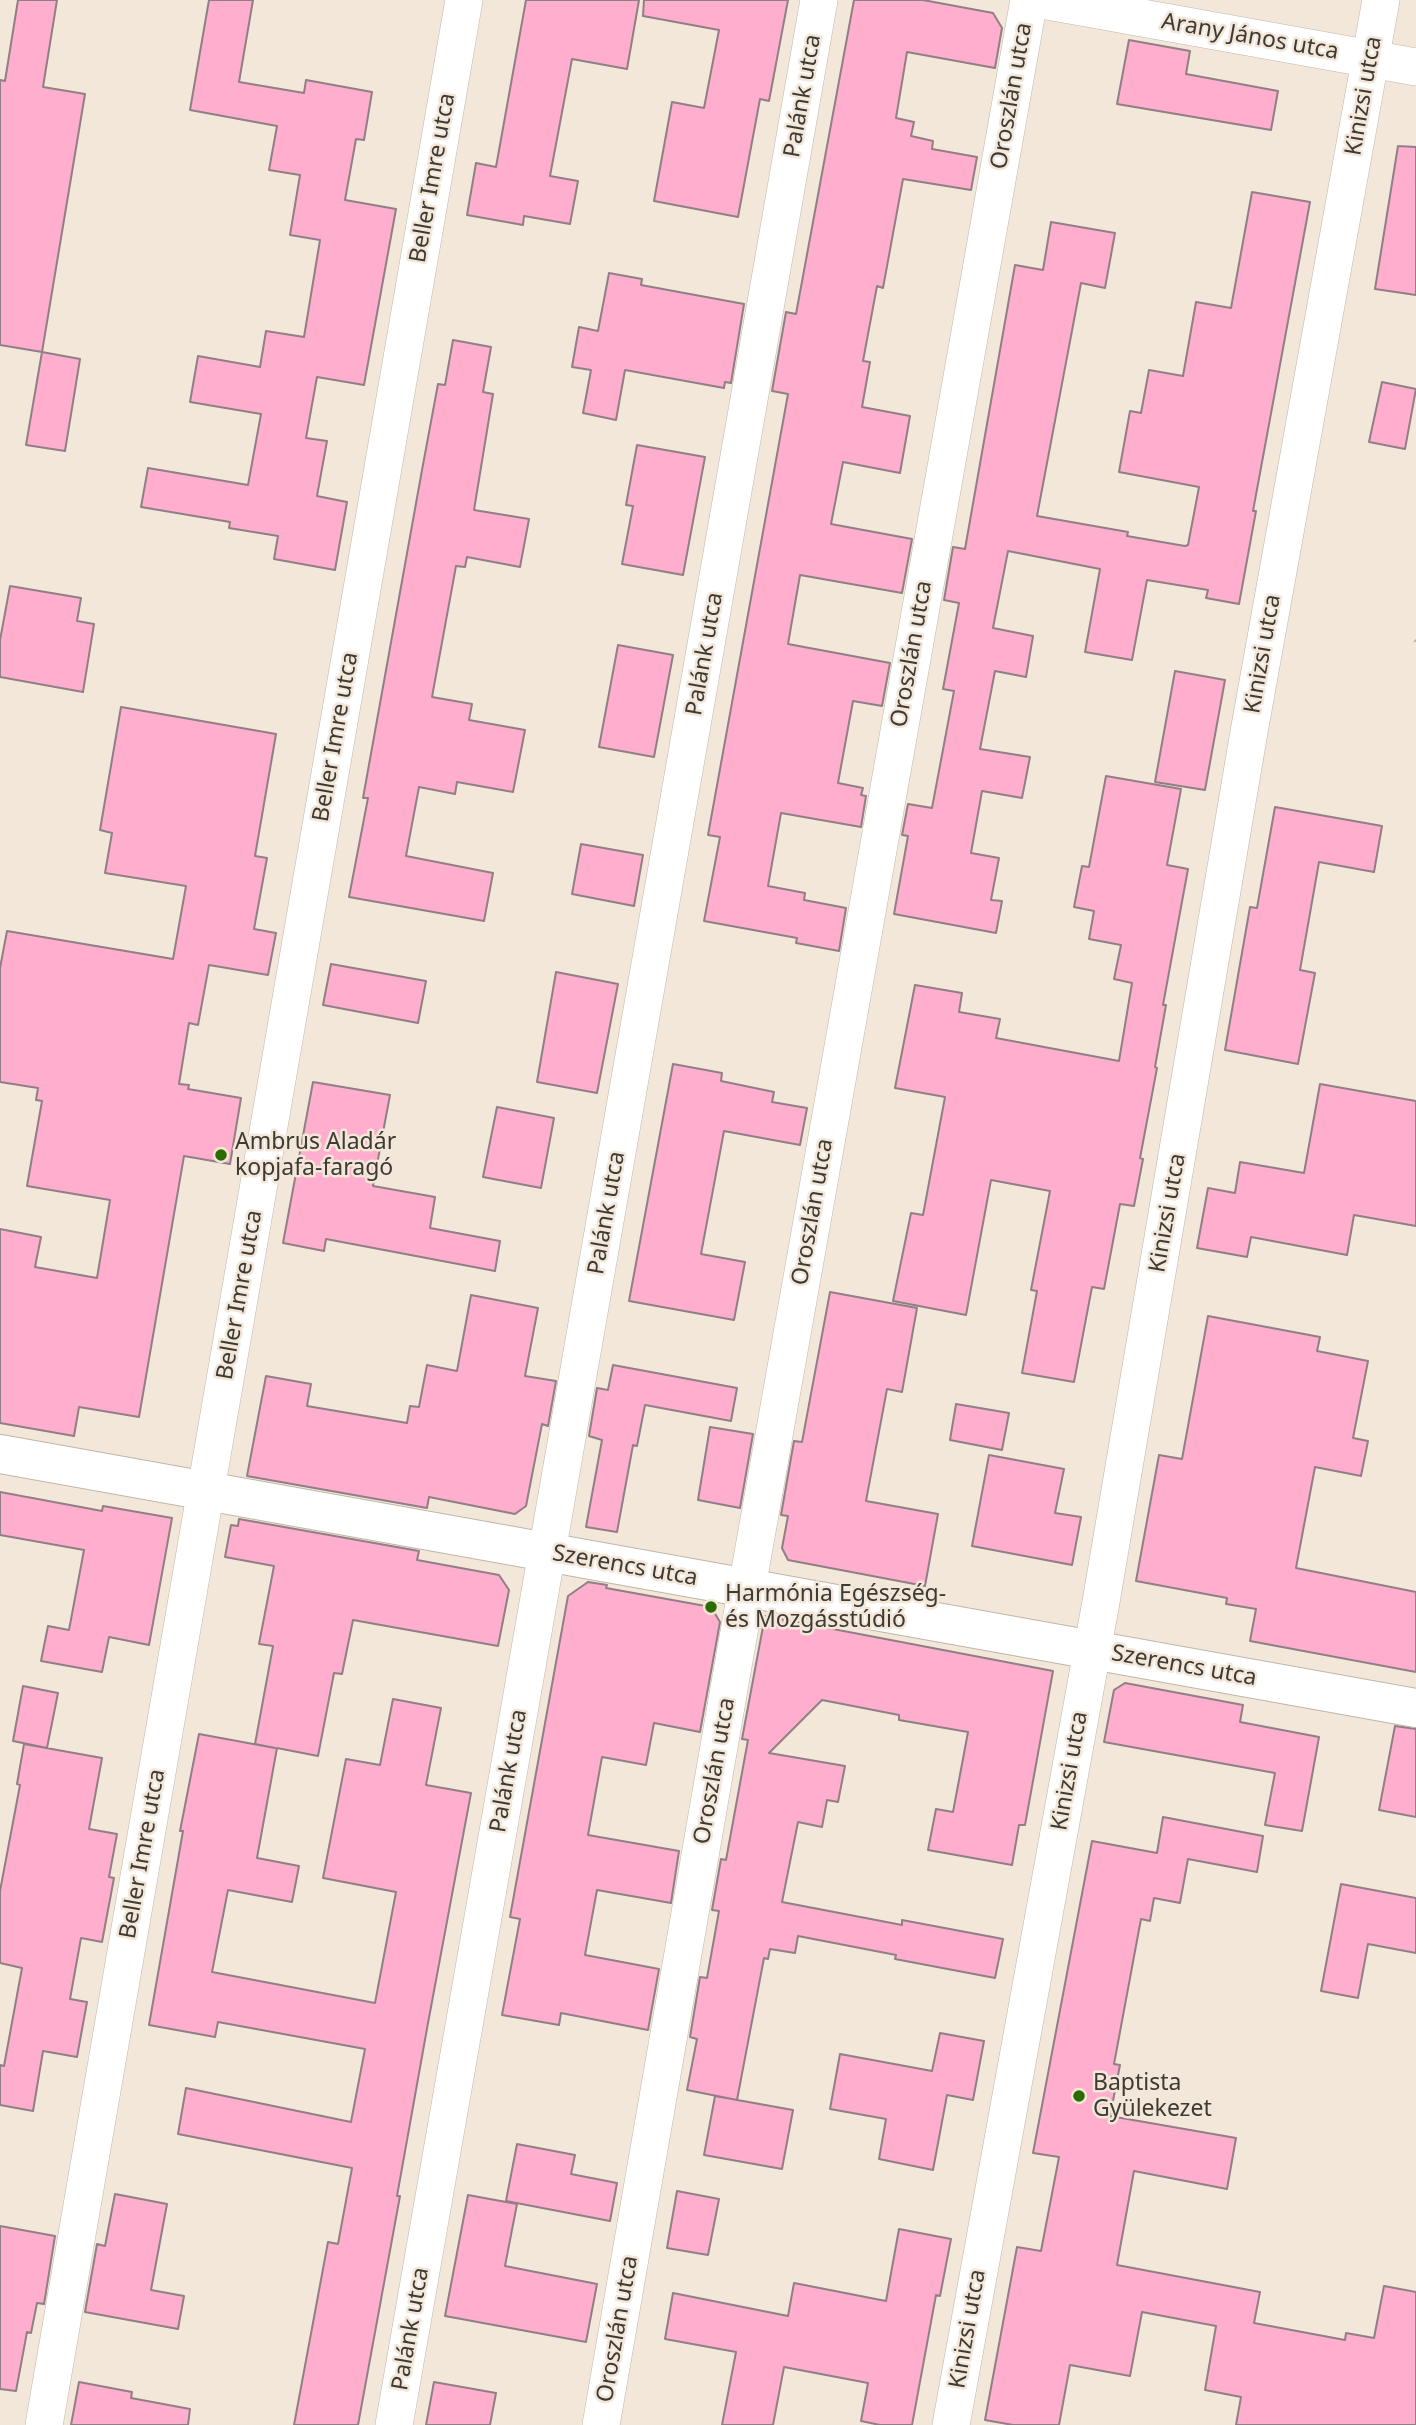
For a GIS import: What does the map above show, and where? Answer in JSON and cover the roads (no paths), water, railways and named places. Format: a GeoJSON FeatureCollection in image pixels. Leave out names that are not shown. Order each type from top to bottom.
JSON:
{"type":"FeatureCollection","features":[{"type":"Feature","properties":{"kind":"street","name":"Beller Imre utca"},"geometry":{"type":"LineString","coordinates":[[44,2425],[464,0]]}},
{"type":"Feature","properties":{"kind":"street","name":"Palánk utca"},"geometry":{"type":"LineString","coordinates":[[394,2425],[819,0]]}},
{"type":"Feature","properties":{"kind":"street","name":"Oroszlán utca"},"geometry":{"type":"LineString","coordinates":[[601,2425],[1028,0]]}},
{"type":"Feature","properties":{"kind":"street","name":"Arany János utca"},"geometry":{"type":"LineString","coordinates":[[1042,0],[1416,67]]}},
{"type":"Feature","properties":{"kind":"street","name":"Kinizsi utca"},"geometry":{"type":"LineString","coordinates":[[951,2425],[1093,1649],[1249,732],[1381,0]]}},
{"type":"Feature","properties":{"kind":"street","name":"Szerencs utca"},"geometry":{"type":"LineString","coordinates":[[0,1454],[1416,1708]]}},
{"type":"Feature","properties":{"kind":"place","name":"Ambrus Aladár kopjafa-faragó"},"geometry":{"type":"Point","coordinates":[221,1155]}},
{"type":"Feature","properties":{"kind":"place","name":"Harmónia Egészség- és Mozgásstúdió"},"geometry":{"type":"Point","coordinates":[711,1607]}},
{"type":"Feature","properties":{"kind":"place","name":"Baptista Gyülekezet"},"geometry":{"type":"Point","coordinates":[1079,2096]}}]}
